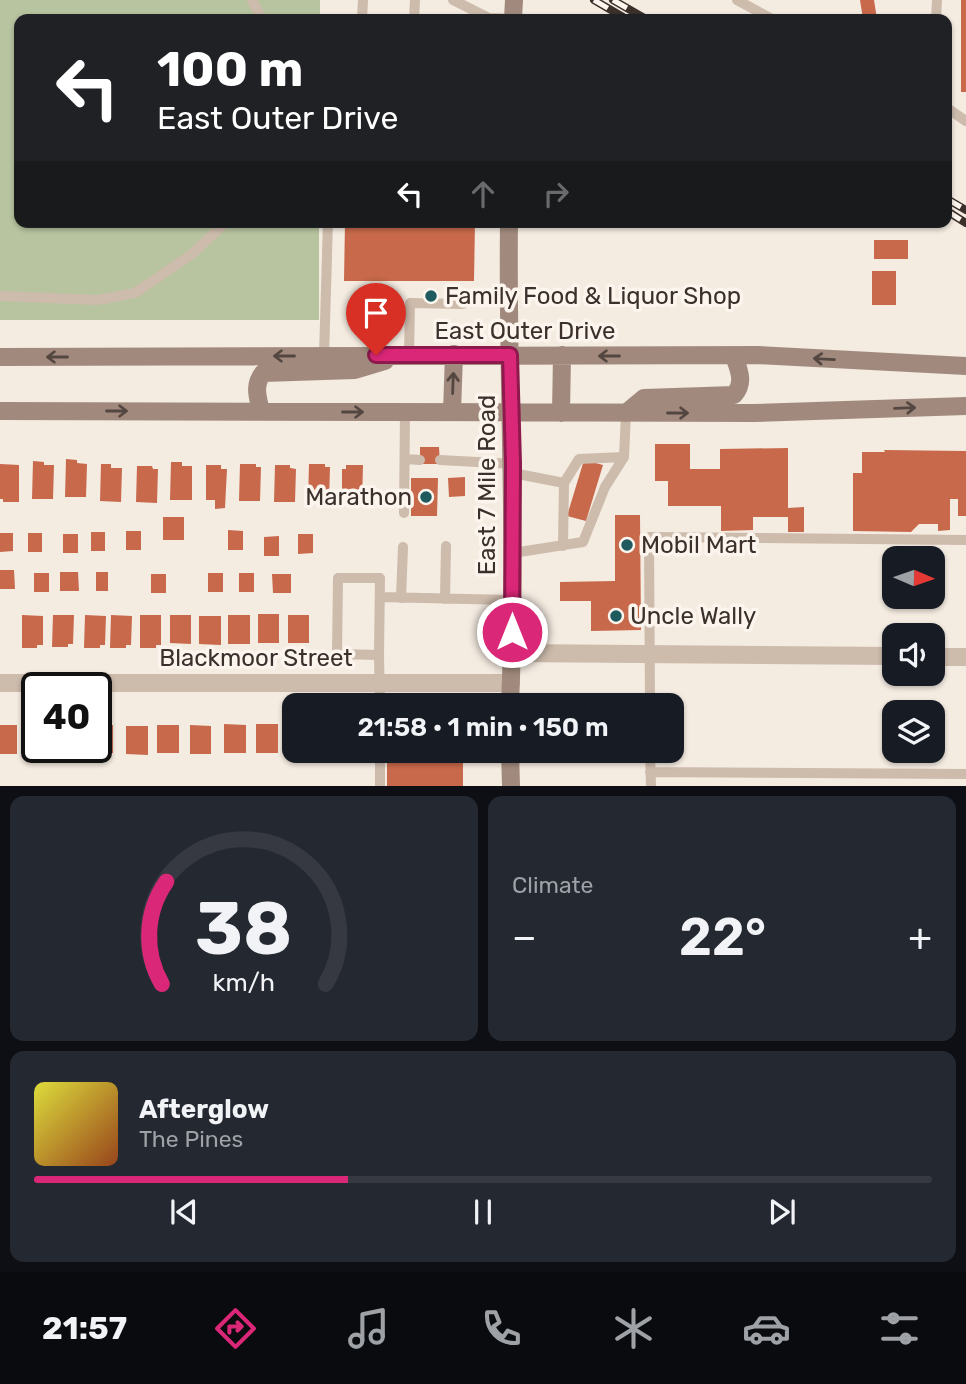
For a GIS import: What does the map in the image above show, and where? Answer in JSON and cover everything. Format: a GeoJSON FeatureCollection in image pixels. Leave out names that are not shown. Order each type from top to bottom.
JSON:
{"type":"FeatureCollection","features":[{"type":"Feature","properties":{"kind":"main road","name":"East 7 Mile Road"},"geometry":{"type":"LineString","coordinates":[[509,228],[513,468],[511,693]]}},
{"type":"Feature","properties":{"kind":"main road"},"geometry":{"type":"LineString","coordinates":[[452,412],[454,354]]}},
{"type":"Feature","properties":{"kind":"main road"},"geometry":{"type":"LineString","coordinates":[[261,412],[256,388],[263,373],[355,370],[405,355]]}},
{"type":"Feature","properties":{"kind":"main road"},"geometry":{"type":"LineString","coordinates":[[561,413],[562,355]]}},
{"type":"Feature","properties":{"kind":"main road","name":"East Outer Drive"},"geometry":{"type":"LineString","coordinates":[[0,357],[757,355],[966,366]]}},
{"type":"Feature","properties":{"kind":"main road"},"geometry":{"type":"LineString","coordinates":[[626,413],[644,398],[734,396],[739,389],[741,378],[734,356]]}},
{"type":"Feature","properties":{"kind":"main road"},"geometry":{"type":"LineString","coordinates":[[0,411],[754,414],[966,406]]}},
{"type":"Feature","properties":{"kind":"main road"},"geometry":{"type":"LineString","coordinates":[[510,763],[511,786]]}},
{"type":"Feature","properties":{"kind":"street"},"geometry":{"type":"LineString","coordinates":[[512,653],[882,656]]}},
{"type":"Feature","properties":{"kind":"street"},"geometry":{"type":"LineString","coordinates":[[945,657],[966,657]]}},
{"type":"Feature","properties":{"kind":"street","name":"Blackmoor Street"},"geometry":{"type":"LineString","coordinates":[[0,683],[511,683]]}},
{"type":"Feature","properties":{"kind":"lane"},"geometry":{"type":"LineString","coordinates":[[453,0],[481,14]]}},
{"type":"Feature","properties":{"kind":"lane"},"geometry":{"type":"LineString","coordinates":[[737,0],[763,14]]}},
{"type":"Feature","properties":{"kind":"lane"},"geometry":{"type":"LineString","coordinates":[[467,7],[467,14]]}},
{"type":"Feature","properties":{"kind":"lane"},"geometry":{"type":"LineString","coordinates":[[0,296],[98,300],[135,293],[192,254],[220,228]]}},
{"type":"Feature","properties":{"kind":"lane"},"geometry":{"type":"LineString","coordinates":[[324,356],[328,228]]}},
{"type":"Feature","properties":{"kind":"lane"},"geometry":{"type":"LineString","coordinates":[[405,355],[410,303],[463,304]]}},
{"type":"Feature","properties":{"kind":"lane"},"geometry":{"type":"LineString","coordinates":[[404,513],[405,412]]}},
{"type":"Feature","properties":{"kind":"lane"},"geometry":{"type":"LineString","coordinates":[[513,554],[583,542],[601,485],[624,457],[626,413]]}},
{"type":"Feature","properties":{"kind":"lane"},"geometry":{"type":"LineString","coordinates":[[563,546],[570,479],[579,458],[624,457]]}},
{"type":"Feature","properties":{"kind":"lane"},"geometry":{"type":"LineString","coordinates":[[405,459],[420,460]]}},
{"type":"Feature","properties":{"kind":"lane"},"geometry":{"type":"LineString","coordinates":[[440,460],[513,468],[570,479]]}},
{"type":"Feature","properties":{"kind":"lane"},"geometry":{"type":"LineString","coordinates":[[650,693],[649,537],[966,540]]}},
{"type":"Feature","properties":{"kind":"lane"},"geometry":{"type":"LineString","coordinates":[[445,599],[446,546]]}},
{"type":"Feature","properties":{"kind":"lane"},"geometry":{"type":"LineString","coordinates":[[401,598],[404,547]]}},
{"type":"Feature","properties":{"kind":"lane"},"geometry":{"type":"LineString","coordinates":[[379,655],[337,654],[338,578],[380,578],[380,693]]}},
{"type":"Feature","properties":{"kind":"lane"},"geometry":{"type":"LineString","coordinates":[[380,597],[513,600]]}},
{"type":"Feature","properties":{"kind":"lane"},"geometry":{"type":"LineString","coordinates":[[380,763],[380,786]]}},
{"type":"Feature","properties":{"kind":"lane"},"geometry":{"type":"LineString","coordinates":[[650,763],[650,786]]}},
{"type":"Feature","properties":{"kind":"lane"},"geometry":{"type":"LineString","coordinates":[[650,772],[966,774]]}},
{"type":"Feature","properties":{"kind":"green space"},"geometry":{"type":"Polygon","coordinates":[[[0,0],[320,0],[320,14],[14,14],[14,228],[319,228],[319,320],[0,320],[0,0]]]}},
{"type":"Feature","properties":{"kind":"building"},"geometry":{"type":"Polygon","coordinates":[[[860,0],[874,0],[876,14],[862,14],[860,0]]]}},
{"type":"Feature","properties":{"kind":"building"},"geometry":{"type":"Polygon","coordinates":[[[961,0],[966,0],[966,92],[961,92],[961,0]]]}},
{"type":"Feature","properties":{"kind":"building"},"geometry":{"type":"Polygon","coordinates":[[[345,228],[475,228],[474,281],[344,281],[345,228]]]}},
{"type":"Feature","properties":{"kind":"building"},"geometry":{"type":"Polygon","coordinates":[[[874,240],[908,240],[908,259],[874,259],[874,240]]]}},
{"type":"Feature","properties":{"kind":"building"},"geometry":{"type":"Polygon","coordinates":[[[872,271],[896,271],[896,305],[872,305],[872,271]]]}},
{"type":"Feature","properties":{"kind":"building"},"geometry":{"type":"Polygon","coordinates":[[[655,444],[690,444],[690,469],[720,469],[720,449],[788,448],[788,508],[804,507],[804,532],[788,532],[788,517],[753,517],[753,530],[721,531],[721,506],[668,506],[668,481],[655,481],[655,444]]]}},
{"type":"Feature","properties":{"kind":"building"},"geometry":{"type":"Polygon","coordinates":[[[420,447],[439,447],[440,464],[420,464],[420,447]]]}},
{"type":"Feature","properties":{"kind":"building"},"geometry":{"type":"Polygon","coordinates":[[[884,450],[966,451],[966,516],[958,516],[958,499],[950,499],[950,530],[938,531],[938,524],[919,524],[911,532],[853,531],[853,473],[862,473],[862,452],[885,452],[884,450]]]}},
{"type":"Feature","properties":{"kind":"building"},"geometry":{"type":"Polygon","coordinates":[[[66,459],[87,464],[86,497],[65,497],[66,459]]]}},
{"type":"Feature","properties":{"kind":"building"},"geometry":{"type":"Polygon","coordinates":[[[584,460],[603,465],[586,521],[567,516],[584,460]]]}},
{"type":"Feature","properties":{"kind":"building"},"geometry":{"type":"Polygon","coordinates":[[[33,461],[54,465],[53,499],[32,499],[33,461]]]}},
{"type":"Feature","properties":{"kind":"building"},"geometry":{"type":"Polygon","coordinates":[[[171,462],[192,466],[192,500],[170,500],[171,462]]]}},
{"type":"Feature","properties":{"kind":"building"},"geometry":{"type":"Polygon","coordinates":[[[0,464],[19,465],[19,502],[3,502],[3,499],[0,499],[0,464]]]}},
{"type":"Feature","properties":{"kind":"building"},"geometry":{"type":"Polygon","coordinates":[[[101,464],[122,468],[121,502],[100,501],[101,464]]]}},
{"type":"Feature","properties":{"kind":"building"},"geometry":{"type":"Polygon","coordinates":[[[240,464],[256,464],[256,467],[261,467],[260,501],[239,501],[240,464]]]}},
{"type":"Feature","properties":{"kind":"building"},"geometry":{"type":"Polygon","coordinates":[[[309,464],[325,464],[325,467],[330,467],[329,501],[308,501],[309,464]]]}},
{"type":"Feature","properties":{"kind":"building"},"geometry":{"type":"Polygon","coordinates":[[[206,465],[221,465],[221,469],[227,469],[225,508],[215,509],[215,500],[206,500],[206,465]]]}},
{"type":"Feature","properties":{"kind":"building"},"geometry":{"type":"Polygon","coordinates":[[[275,465],[290,465],[290,468],[296,469],[295,502],[274,502],[275,465]]]}},
{"type":"Feature","properties":{"kind":"building"},"geometry":{"type":"Polygon","coordinates":[[[346,465],[363,465],[362,504],[342,503],[342,469],[346,469],[346,465]]]}},
{"type":"Feature","properties":{"kind":"building"},"geometry":{"type":"Polygon","coordinates":[[[137,466],[152,466],[153,469],[158,469],[157,503],[136,502],[137,466]]]}},
{"type":"Feature","properties":{"kind":"building"},"geometry":{"type":"Polygon","coordinates":[[[465,477],[465,496],[449,497],[448,478],[465,477]]]}},
{"type":"Feature","properties":{"kind":"building"},"geometry":{"type":"Polygon","coordinates":[[[411,478],[438,478],[437,516],[411,516],[411,478]]]}},
{"type":"Feature","properties":{"kind":"building","name":"Uncle Wally"},"geometry":{"type":"Polygon","coordinates":[[[615,515],[640,515],[641,630],[591,631],[591,601],[560,601],[560,582],[615,581],[615,515]]]}},
{"type":"Feature","properties":{"kind":"building"},"geometry":{"type":"Polygon","coordinates":[[[163,517],[184,517],[184,540],[163,540],[163,517]]]}},
{"type":"Feature","properties":{"kind":"building"},"geometry":{"type":"Polygon","coordinates":[[[228,530],[243,531],[243,550],[228,550],[228,530]]]}},
{"type":"Feature","properties":{"kind":"building"},"geometry":{"type":"Polygon","coordinates":[[[126,531],[141,531],[141,550],[126,550],[126,531]]]}},
{"type":"Feature","properties":{"kind":"building"},"geometry":{"type":"Polygon","coordinates":[[[91,532],[105,532],[105,551],[91,551],[91,532]]]}},
{"type":"Feature","properties":{"kind":"building"},"geometry":{"type":"Polygon","coordinates":[[[0,533],[13,533],[13,551],[0,552],[0,533]]]}},
{"type":"Feature","properties":{"kind":"building"},"geometry":{"type":"Polygon","coordinates":[[[28,533],[42,533],[42,552],[28,552],[28,533]]]}},
{"type":"Feature","properties":{"kind":"building"},"geometry":{"type":"Polygon","coordinates":[[[63,534],[78,534],[78,553],[63,553],[63,534]]]}},
{"type":"Feature","properties":{"kind":"building"},"geometry":{"type":"Polygon","coordinates":[[[298,534],[313,534],[313,553],[298,554],[298,534]]]}},
{"type":"Feature","properties":{"kind":"building"},"geometry":{"type":"Polygon","coordinates":[[[279,536],[279,556],[264,556],[264,537],[279,536]]]}},
{"type":"Feature","properties":{"kind":"building"},"geometry":{"type":"Polygon","coordinates":[[[0,570],[14,570],[15,589],[0,589],[0,570]]]}},
{"type":"Feature","properties":{"kind":"building"},"geometry":{"type":"Polygon","coordinates":[[[60,572],[78,572],[79,591],[60,591],[60,572]]]}},
{"type":"Feature","properties":{"kind":"building"},"geometry":{"type":"Polygon","coordinates":[[[96,572],[108,572],[108,591],[96,591],[96,572]]]}},
{"type":"Feature","properties":{"kind":"building"},"geometry":{"type":"Polygon","coordinates":[[[34,573],[49,573],[49,592],[34,592],[34,573]]]}},
{"type":"Feature","properties":{"kind":"building"},"geometry":{"type":"Polygon","coordinates":[[[208,573],[223,573],[223,592],[208,592],[208,573]]]}},
{"type":"Feature","properties":{"kind":"building"},"geometry":{"type":"Polygon","coordinates":[[[239,573],[254,573],[254,592],[239,592],[239,573]]]}},
{"type":"Feature","properties":{"kind":"building"},"geometry":{"type":"Polygon","coordinates":[[[151,574],[166,574],[166,593],[151,593],[151,574]]]}},
{"type":"Feature","properties":{"kind":"building"},"geometry":{"type":"Polygon","coordinates":[[[272,574],[291,574],[291,593],[273,593],[272,574]]]}},
{"type":"Feature","properties":{"kind":"building"},"geometry":{"type":"Polygon","coordinates":[[[258,614],[279,614],[279,643],[258,643],[258,614]]]}},
{"type":"Feature","properties":{"kind":"building"},"geometry":{"type":"Polygon","coordinates":[[[22,615],[43,616],[43,645],[37,645],[37,648],[22,648],[22,615]]]}},
{"type":"Feature","properties":{"kind":"building"},"geometry":{"type":"Polygon","coordinates":[[[53,615],[74,615],[73,644],[68,644],[68,647],[52,647],[53,615]]]}},
{"type":"Feature","properties":{"kind":"building"},"geometry":{"type":"Polygon","coordinates":[[[85,615],[106,616],[105,645],[100,645],[100,648],[84,648],[85,615]]]}},
{"type":"Feature","properties":{"kind":"building"},"geometry":{"type":"Polygon","coordinates":[[[111,615],[132,616],[131,645],[126,645],[126,648],[110,648],[111,615]]]}},
{"type":"Feature","properties":{"kind":"building"},"geometry":{"type":"Polygon","coordinates":[[[140,615],[161,615],[161,645],[156,645],[156,648],[140,648],[140,615]]]}},
{"type":"Feature","properties":{"kind":"building"},"geometry":{"type":"Polygon","coordinates":[[[170,615],[191,615],[191,644],[170,643],[170,615]]]}},
{"type":"Feature","properties":{"kind":"building"},"geometry":{"type":"Polygon","coordinates":[[[228,615],[250,615],[250,644],[228,644],[228,615]]]}},
{"type":"Feature","properties":{"kind":"building"},"geometry":{"type":"Polygon","coordinates":[[[288,615],[309,615],[309,643],[288,643],[288,615]]]}},
{"type":"Feature","properties":{"kind":"building"},"geometry":{"type":"Polygon","coordinates":[[[199,616],[221,616],[221,645],[199,644],[199,616]]]}},
{"type":"Feature","properties":{"kind":"building"},"geometry":{"type":"Polygon","coordinates":[[[224,724],[246,725],[246,753],[224,753],[224,724]]]}},
{"type":"Feature","properties":{"kind":"building"},"geometry":{"type":"Polygon","coordinates":[[[256,724],[278,724],[278,753],[256,753],[256,724]]]}},
{"type":"Feature","properties":{"kind":"building"},"geometry":{"type":"Polygon","coordinates":[[[0,725],[17,725],[17,754],[0,754],[0,725]]]}},
{"type":"Feature","properties":{"kind":"building"},"geometry":{"type":"Polygon","coordinates":[[[157,725],[179,725],[179,753],[157,753],[157,725]]]}},
{"type":"Feature","properties":{"kind":"building"},"geometry":{"type":"Polygon","coordinates":[[[190,725],[211,726],[211,754],[190,754],[190,725]]]}},
{"type":"Feature","properties":{"kind":"building"},"geometry":{"type":"Polygon","coordinates":[[[126,726],[148,726],[148,755],[126,754],[126,726]]]}},
{"type":"Feature","properties":{"kind":"building"},"geometry":{"type":"Polygon","coordinates":[[[387,763],[463,763],[463,786],[387,786],[387,763]]]}},
{"type":"Feature","properties":{"kind":"railway"},"geometry":{"type":"LineString","coordinates":[[594,0],[618,14]]}},
{"type":"Feature","properties":{"kind":"railway"},"geometry":{"type":"LineString","coordinates":[[613,0],[637,14]]}},
{"type":"Feature","properties":{"kind":"railway"},"geometry":{"type":"LineString","coordinates":[[952,202],[966,210]]}},
{"type":"Feature","properties":{"kind":"railway"},"geometry":{"type":"LineString","coordinates":[[952,214],[966,223]]}},
{"type":"Feature","properties":{"kind":"place","name":"Family Food & Liquor Shop"},"geometry":{"type":"Point","coordinates":[431,296]}},
{"type":"Feature","properties":{"kind":"place","name":"Marathon"},"geometry":{"type":"Point","coordinates":[426,497]}},
{"type":"Feature","properties":{"kind":"place","name":"Mobil Mart"},"geometry":{"type":"Point","coordinates":[627,545]}},
{"type":"Feature","properties":{"kind":"place","name":"Uncle Wally"},"geometry":{"type":"Point","coordinates":[616,616]}},
{"type":"Feature","properties":{"kind":"route"},"geometry":{"type":"LineString","coordinates":[[376,355],[510,355],[513,464],[512,632]]}}]}
